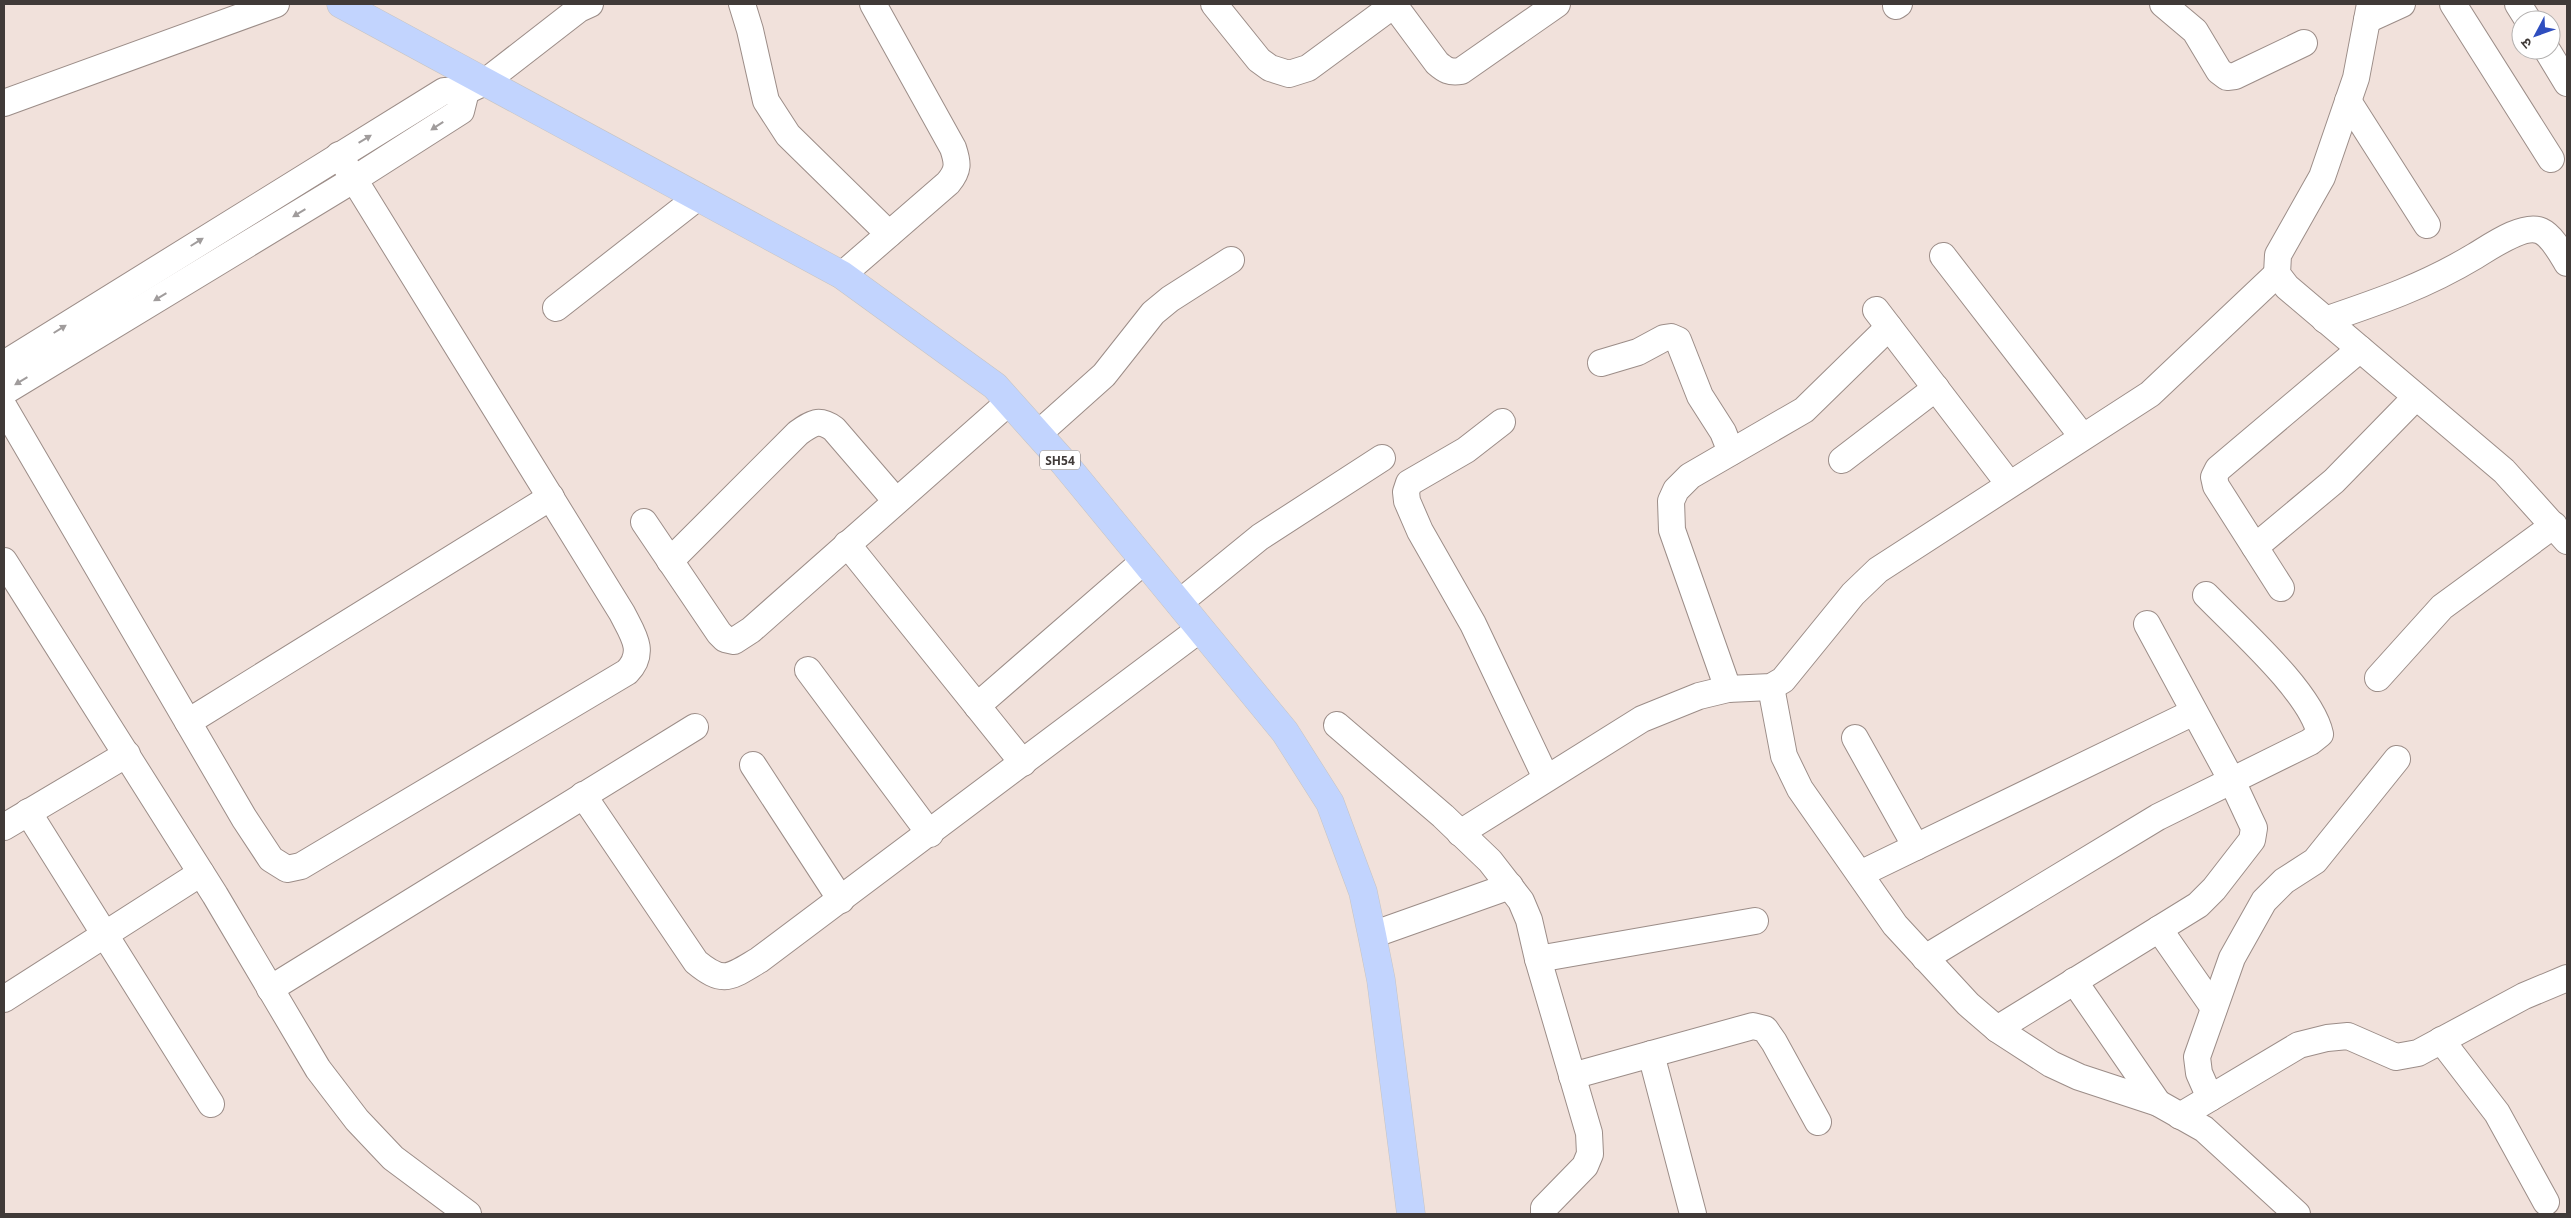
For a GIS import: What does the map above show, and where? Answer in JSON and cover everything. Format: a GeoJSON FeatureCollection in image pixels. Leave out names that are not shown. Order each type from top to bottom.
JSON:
{"type":"FeatureCollection","features":[{"type":"Feature","properties":{"kind":"main road","name":"SH54"},"geometry":{"type":"LineString","coordinates":[[341,4],[475,87],[698,197],[842,275],[995,386],[1038,434],[1284,732],[1330,803],[1363,892],[1381,980],[1411,1214]]}},
{"type":"Feature","properties":{"kind":"street"},"geometry":{"type":"LineString","coordinates":[[4,102],[276,4]]}},
{"type":"Feature","properties":{"kind":"street"},"geometry":{"type":"LineString","coordinates":[[4,392],[353,180],[461,111],[475,87],[580,9],[590,4]]}},
{"type":"Feature","properties":{"kind":"street"},"geometry":{"type":"LineString","coordinates":[[742,4],[766,100],[788,135],[889,234]]}},
{"type":"Feature","properties":{"kind":"street"},"geometry":{"type":"LineString","coordinates":[[842,275],[948,183],[955,175],[958,164],[953,148],[873,4]]}},
{"type":"Feature","properties":{"kind":"street"},"geometry":{"type":"LineString","coordinates":[[1214,4],[1259,60],[1270,68],[1289,74],[1308,68],[1395,4],[1437,63],[1445,70],[1453,72],[1461,71],[1557,4]]}},
{"type":"Feature","properties":{"kind":"street"},"geometry":{"type":"LineString","coordinates":[[2163,4],[2195,31],[2219,71],[2227,77],[2235,76],[2304,43]]}},
{"type":"Feature","properties":{"kind":"street"},"geometry":{"type":"LineString","coordinates":[[2378,678],[2442,607],[2560,533],[2504,470],[2287,287],[2277,274],[2278,255],[2322,177],[2356,78],[2369,12],[2402,4]]}},
{"type":"Feature","properties":{"kind":"street"},"geometry":{"type":"LineString","coordinates":[[2453,4],[2551,159]]}},
{"type":"Feature","properties":{"kind":"street"},"geometry":{"type":"LineString","coordinates":[[2553,60],[2567,83]]}},
{"type":"Feature","properties":{"kind":"street"},"geometry":{"type":"LineString","coordinates":[[4,364],[444,91],[475,87]]}},
{"type":"Feature","properties":{"kind":"street"},"geometry":{"type":"LineString","coordinates":[[2348,101],[2427,225]]}},
{"type":"Feature","properties":{"kind":"street"},"geometry":{"type":"LineString","coordinates":[[4,407],[188,722],[271,859],[280,866],[294,869],[620,677],[634,665],[638,653],[637,642],[622,613],[339,155]]}},
{"type":"Feature","properties":{"kind":"street"},"geometry":{"type":"LineString","coordinates":[[556,308],[698,197]]}},
{"type":"Feature","properties":{"kind":"street"},"geometry":{"type":"LineString","coordinates":[[2326,320],[2407,292],[2438,278],[2508,236],[2530,229],[2541,231],[2553,242],[2567,263]]}},
{"type":"Feature","properties":{"kind":"street"},"geometry":{"type":"LineString","coordinates":[[1943,256],[2082,436]]}},
{"type":"Feature","properties":{"kind":"street"},"geometry":{"type":"LineString","coordinates":[[1038,434],[1104,375],[1153,313],[1170,299],[1231,260]]}},
{"type":"Feature","properties":{"kind":"street"},"geometry":{"type":"LineString","coordinates":[[1460,833],[1642,719],[1699,696],[1728,689],[1771,688],[1783,680],[1853,594],[1878,570],[2082,436],[2150,394],[2277,274]]}},
{"type":"Feature","properties":{"kind":"street"},"geometry":{"type":"LineString","coordinates":[[1728,689],[1672,530],[1670,514],[1676,490],[1690,476],[1804,410],[1883,318],[2009,484]]}},
{"type":"Feature","properties":{"kind":"street"},"geometry":{"type":"LineString","coordinates":[[1601,363],[1638,352],[1664,338],[1671,336],[1678,340],[1700,396],[1723,432],[1731,452]]}},
{"type":"Feature","properties":{"kind":"street"},"geometry":{"type":"LineString","coordinates":[[2281,588],[2216,486],[2214,477],[2218,469],[2360,349]]}},
{"type":"Feature","properties":{"kind":"street"},"geometry":{"type":"LineString","coordinates":[[1842,460],[1936,388]]}},
{"type":"Feature","properties":{"kind":"street"},"geometry":{"type":"LineString","coordinates":[[2255,547],[2334,481],[2416,397]]}},
{"type":"Feature","properties":{"kind":"street"},"geometry":{"type":"LineString","coordinates":[[644,522],[719,632],[725,639],[734,641],[751,630],[1009,402]]}},
{"type":"Feature","properties":{"kind":"street"},"geometry":{"type":"LineString","coordinates":[[670,561],[798,433],[818,422],[825,422],[834,429],[896,501]]}},
{"type":"Feature","properties":{"kind":"street"},"geometry":{"type":"LineString","coordinates":[[1502,422],[1459,454],[1409,483],[1406,492],[1407,501],[1420,531],[1473,624],[1546,778]]}},
{"type":"Feature","properties":{"kind":"street"},"geometry":{"type":"LineString","coordinates":[[1179,603],[1260,537],[1382,458]]}},
{"type":"Feature","properties":{"kind":"street"},"geometry":{"type":"LineString","coordinates":[[188,722],[551,497]]}},
{"type":"Feature","properties":{"kind":"street"},"geometry":{"type":"LineString","coordinates":[[847,544],[1023,763]]}},
{"type":"Feature","properties":{"kind":"street"},"geometry":{"type":"LineString","coordinates":[[4,561],[127,754],[318,1069],[358,1120],[393,1158],[468,1214]]}},
{"type":"Feature","properties":{"kind":"street"},"geometry":{"type":"LineString","coordinates":[[977,706],[1144,561]]}},
{"type":"Feature","properties":{"kind":"street"},"geometry":{"type":"LineString","coordinates":[[1924,958],[2158,817],[2310,742],[2320,734],[2317,723],[2296,689],[2206,595]]}},
{"type":"Feature","properties":{"kind":"street"},"geometry":{"type":"LineString","coordinates":[[1997,1029],[2198,906],[2214,889],[2252,840],[2254,828],[2232,781],[2147,624]]}},
{"type":"Feature","properties":{"kind":"street"},"geometry":{"type":"LineString","coordinates":[[583,795],[696,962],[712,975],[732,976],[759,960],[930,834],[1200,629]]}},
{"type":"Feature","properties":{"kind":"street"},"geometry":{"type":"LineString","coordinates":[[808,670],[930,834]]}},
{"type":"Feature","properties":{"kind":"street"},"geometry":{"type":"LineString","coordinates":[[1771,688],[1784,756],[1800,789],[1895,925],[1968,1004],[1997,1029],[2050,1064],[2079,1077],[2158,1103],[2204,1129],[2297,1214]]}},
{"type":"Feature","properties":{"kind":"street"},"geometry":{"type":"LineString","coordinates":[[1860,874],[2194,712]]}},
{"type":"Feature","properties":{"kind":"street"},"geometry":{"type":"LineString","coordinates":[[1337,725],[1490,861],[1521,900],[1529,920],[1538,959],[1589,1133],[1590,1154],[1585,1166],[1544,1208],[1544,1214]]}},
{"type":"Feature","properties":{"kind":"street"},"geometry":{"type":"LineString","coordinates":[[270,989],[695,726]]}},
{"type":"Feature","properties":{"kind":"street"},"geometry":{"type":"LineString","coordinates":[[1856,738],[1916,847]]}},
{"type":"Feature","properties":{"kind":"street"},"geometry":{"type":"LineString","coordinates":[[4,827],[127,754]]}},
{"type":"Feature","properties":{"kind":"street"},"geometry":{"type":"LineString","coordinates":[[2210,1098],[2199,1073],[2197,1057],[2232,958],[2264,901],[2284,881],[2315,861],[2398,759]]}},
{"type":"Feature","properties":{"kind":"street"},"geometry":{"type":"LineString","coordinates":[[754,765],[840,900]]}},
{"type":"Feature","properties":{"kind":"street"},"geometry":{"type":"LineString","coordinates":[[28,812],[211,1104]]}},
{"type":"Feature","properties":{"kind":"street"},"geometry":{"type":"LineString","coordinates":[[4,999],[201,874]]}},
{"type":"Feature","properties":{"kind":"street"},"geometry":{"type":"LineString","coordinates":[[1372,935],[1510,886]]}},
{"type":"Feature","properties":{"kind":"street"},"geometry":{"type":"LineString","coordinates":[[1538,959],[1755,921]]}},
{"type":"Feature","properties":{"kind":"street"},"geometry":{"type":"LineString","coordinates":[[2159,929],[2214,1008]]}},
{"type":"Feature","properties":{"kind":"street"},"geometry":{"type":"LineString","coordinates":[[2180,1116],[2299,1045],[2327,1038],[2348,1036],[2396,1057],[2418,1053],[2524,996],[2567,978]]}},
{"type":"Feature","properties":{"kind":"street"},"geometry":{"type":"LineString","coordinates":[[2074,981],[2158,1103]]}},
{"type":"Feature","properties":{"kind":"street"},"geometry":{"type":"LineString","coordinates":[[1572,1076],[1753,1026],[1764,1029],[1774,1042],[1818,1122]]}},
{"type":"Feature","properties":{"kind":"street"},"geometry":{"type":"LineString","coordinates":[[2442,1040],[2497,1113],[2546,1202]]}},
{"type":"Feature","properties":{"kind":"street"},"geometry":{"type":"LineString","coordinates":[[1651,1054],[1693,1214]]}}]}
